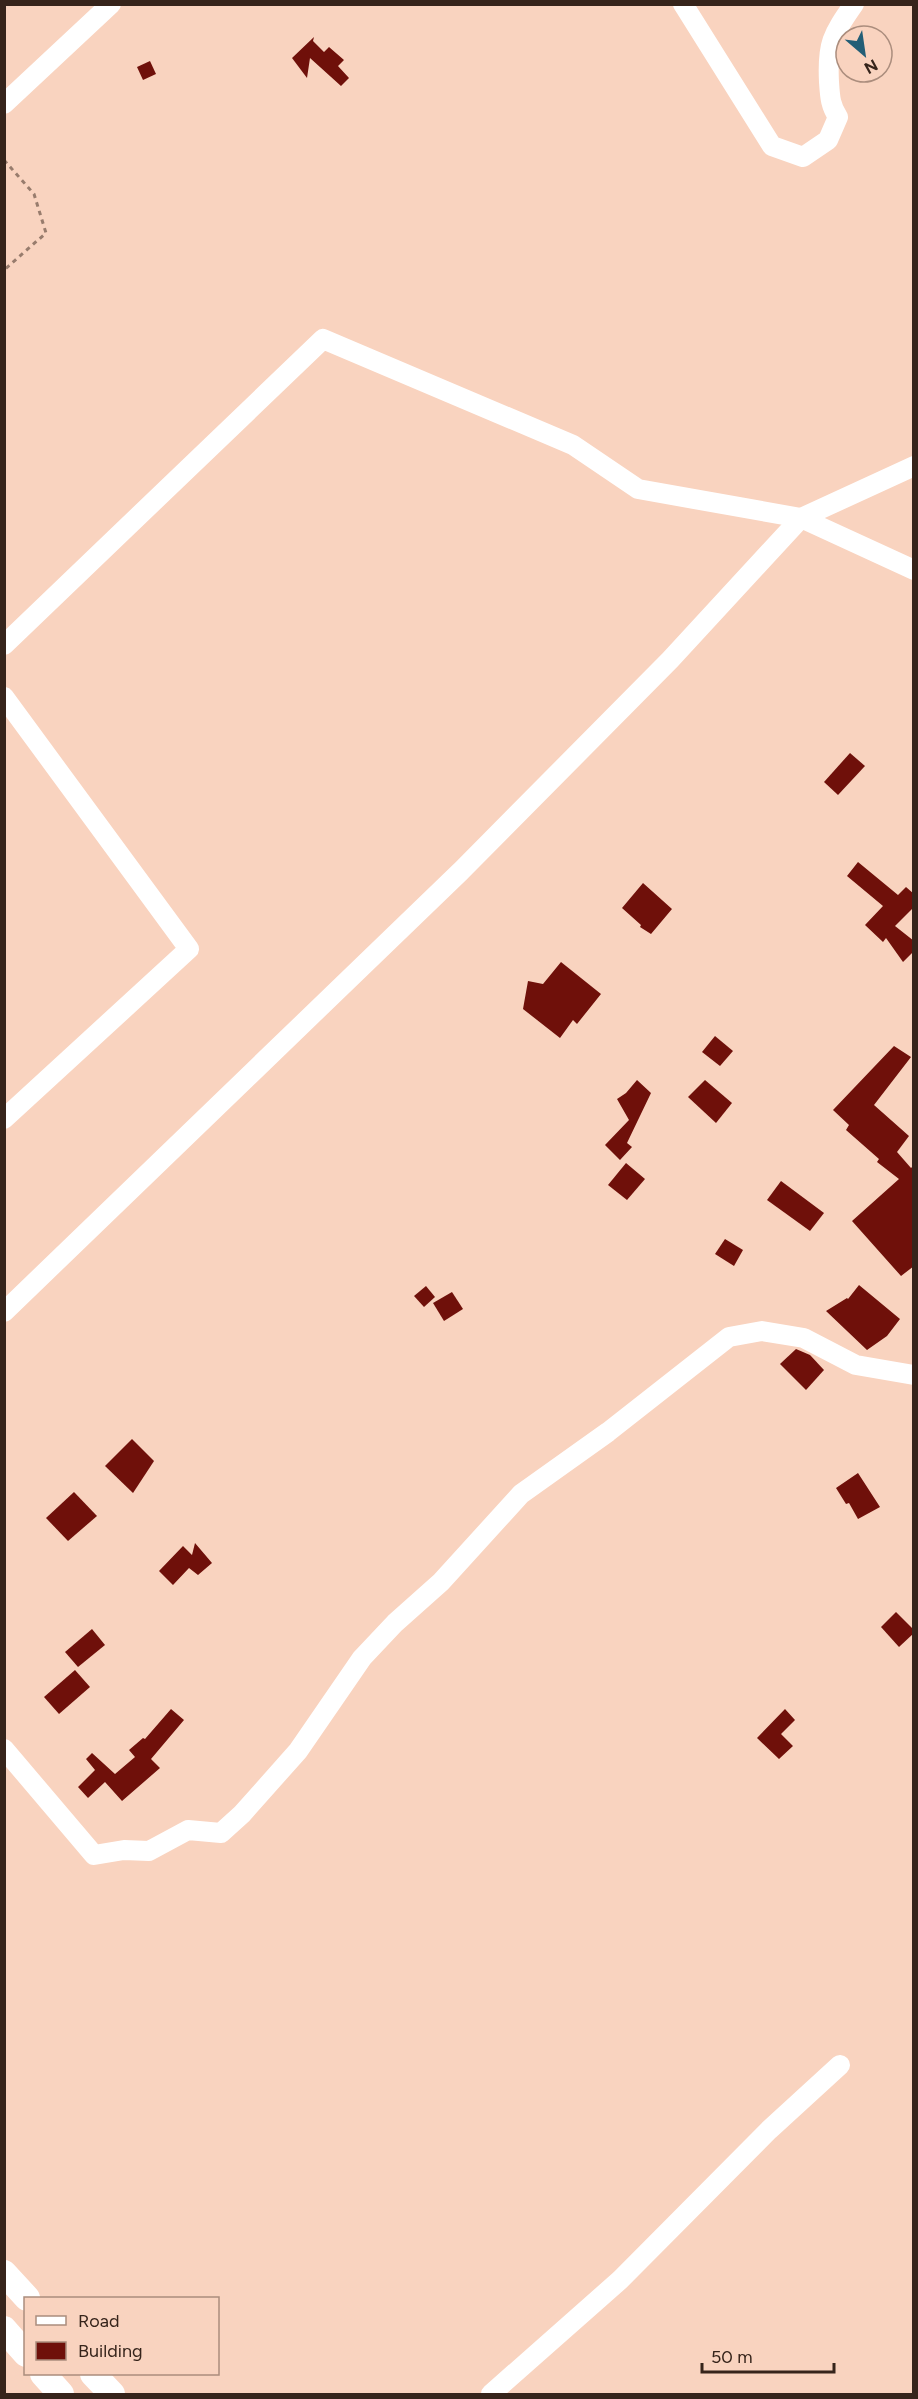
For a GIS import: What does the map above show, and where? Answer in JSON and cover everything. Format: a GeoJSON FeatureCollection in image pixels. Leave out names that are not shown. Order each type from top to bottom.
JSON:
{"type":"FeatureCollection","features":[{"type":"Feature","properties":{"kind":"main road"},"geometry":{"type":"LineString","coordinates":[[4,2273],[26,2297]]}},
{"type":"Feature","properties":{"kind":"main road"},"geometry":{"type":"LineString","coordinates":[[4,2330],[24,2352]]}},
{"type":"Feature","properties":{"kind":"main road"},"geometry":{"type":"LineString","coordinates":[[45,2375],[61,2394]]}},
{"type":"Feature","properties":{"kind":"main road"},"geometry":{"type":"LineString","coordinates":[[95,2375],[112,2394]]}},
{"type":"Feature","properties":{"kind":"street"},"geometry":{"type":"LineString","coordinates":[[4,104],[111,4]]}},
{"type":"Feature","properties":{"kind":"street"},"geometry":{"type":"LineString","coordinates":[[683,4],[772,146],[803,157],[828,140],[838,117],[831,106],[828,54],[838,28],[854,4]]}},
{"type":"Feature","properties":{"kind":"street"},"geometry":{"type":"LineString","coordinates":[[4,645],[324,339],[573,445],[638,489],[801,518],[914,570]]}},
{"type":"Feature","properties":{"kind":"street"},"geometry":{"type":"LineString","coordinates":[[4,1312],[461,872],[670,660],[801,518],[914,466]]}},
{"type":"Feature","properties":{"kind":"street"},"geometry":{"type":"LineString","coordinates":[[4,697],[189,949],[4,1119]]}},
{"type":"Feature","properties":{"kind":"street"},"geometry":{"type":"LineString","coordinates":[[4,1749],[94,1855],[124,1850],[149,1851],[188,1830],[221,1833],[242,1814],[298,1751],[362,1658],[395,1623],[441,1582],[521,1494],[608,1432],[729,1337],[762,1331],[804,1338],[856,1365],[914,1376]]}},
{"type":"Feature","properties":{"kind":"street"},"geometry":{"type":"LineString","coordinates":[[491,2394],[620,2280],[769,2130],[840,2065]]}},
{"type":"Feature","properties":{"kind":"path"},"geometry":{"type":"LineString","coordinates":[[4,160],[34,194],[46,233],[4,270]]}},
{"type":"Feature","properties":{"kind":"building"},"geometry":{"type":"Polygon","coordinates":[[[314,37],[313,41],[324,52],[329,47],[344,60],[338,66],[349,78],[341,86],[310,58],[307,78],[292,58],[314,37]]]}},
{"type":"Feature","properties":{"kind":"building"},"geometry":{"type":"Polygon","coordinates":[[[150,61],[156,74],[143,80],[137,67],[150,61]]]}},
{"type":"Feature","properties":{"kind":"building"},"geometry":{"type":"Polygon","coordinates":[[[850,753],[865,766],[838,795],[824,782],[850,753]]]}},
{"type":"Feature","properties":{"kind":"building"},"geometry":{"type":"Polygon","coordinates":[[[858,862],[898,895],[906,887],[914,894],[914,907],[895,926],[914,941],[914,951],[903,962],[886,938],[883,942],[865,925],[883,906],[847,876],[858,862]]]}},
{"type":"Feature","properties":{"kind":"building"},"geometry":{"type":"Polygon","coordinates":[[[643,883],[672,909],[651,934],[640,927],[641,925],[622,908],[643,883]]]}},
{"type":"Feature","properties":{"kind":"building"},"geometry":{"type":"Polygon","coordinates":[[[561,962],[601,994],[577,1024],[573,1020],[560,1038],[523,1009],[528,981],[543,984],[561,962]]]}},
{"type":"Feature","properties":{"kind":"building"},"geometry":{"type":"Polygon","coordinates":[[[715,1036],[733,1051],[720,1066],[702,1052],[715,1036]]]}},
{"type":"Feature","properties":{"kind":"building"},"geometry":{"type":"Polygon","coordinates":[[[894,1046],[911,1057],[874,1105],[909,1136],[897,1152],[911,1168],[914,1165],[914,1266],[901,1276],[852,1221],[899,1179],[877,1162],[879,1159],[846,1130],[849,1125],[833,1110],[894,1046]]]}},
{"type":"Feature","properties":{"kind":"building"},"geometry":{"type":"Polygon","coordinates":[[[637,1080],[651,1093],[627,1143],[632,1147],[620,1160],[605,1145],[629,1120],[617,1099],[626,1093],[637,1080]]]}},
{"type":"Feature","properties":{"kind":"building"},"geometry":{"type":"Polygon","coordinates":[[[705,1080],[732,1103],[716,1123],[688,1097],[705,1080]]]}},
{"type":"Feature","properties":{"kind":"building"},"geometry":{"type":"Polygon","coordinates":[[[626,1163],[645,1179],[627,1200],[608,1185],[626,1163]]]}},
{"type":"Feature","properties":{"kind":"building"},"geometry":{"type":"Polygon","coordinates":[[[781,1181],[824,1213],[810,1231],[767,1200],[781,1181]]]}},
{"type":"Feature","properties":{"kind":"building"},"geometry":{"type":"Polygon","coordinates":[[[725,1239],[743,1250],[734,1266],[715,1254],[725,1239]]]}},
{"type":"Feature","properties":{"kind":"building"},"geometry":{"type":"Polygon","coordinates":[[[859,1285],[900,1319],[887,1336],[867,1350],[826,1311],[848,1299],[859,1285]]]}},
{"type":"Feature","properties":{"kind":"building"},"geometry":{"type":"Polygon","coordinates":[[[426,1286],[435,1297],[424,1307],[414,1296],[426,1286]]]}},
{"type":"Feature","properties":{"kind":"building"},"geometry":{"type":"Polygon","coordinates":[[[452,1292],[463,1309],[444,1321],[433,1303],[452,1292]]]}},
{"type":"Feature","properties":{"kind":"building"},"geometry":{"type":"Polygon","coordinates":[[[796,1349],[810,1355],[824,1370],[806,1390],[780,1364],[796,1349]]]}},
{"type":"Feature","properties":{"kind":"building"},"geometry":{"type":"Polygon","coordinates":[[[132,1439],[154,1461],[133,1493],[105,1466],[132,1439]]]}},
{"type":"Feature","properties":{"kind":"building"},"geometry":{"type":"Polygon","coordinates":[[[858,1473],[880,1507],[858,1519],[849,1503],[846,1504],[836,1488],[858,1473]]]}},
{"type":"Feature","properties":{"kind":"building"},"geometry":{"type":"Polygon","coordinates":[[[74,1492],[97,1516],[68,1541],[46,1518],[74,1492]]]}},
{"type":"Feature","properties":{"kind":"building"},"geometry":{"type":"Polygon","coordinates":[[[195,1543],[212,1563],[198,1575],[189,1568],[173,1585],[159,1571],[183,1546],[192,1555],[195,1543]]]}},
{"type":"Feature","properties":{"kind":"building"},"geometry":{"type":"Polygon","coordinates":[[[896,1612],[914,1630],[914,1633],[899,1647],[881,1627],[896,1612]]]}},
{"type":"Feature","properties":{"kind":"building"},"geometry":{"type":"Polygon","coordinates":[[[92,1629],[105,1645],[78,1667],[65,1652],[92,1629]]]}},
{"type":"Feature","properties":{"kind":"building"},"geometry":{"type":"Polygon","coordinates":[[[75,1670],[90,1687],[59,1714],[44,1697],[75,1670]]]}},
{"type":"Feature","properties":{"kind":"building"},"geometry":{"type":"Polygon","coordinates":[[[171,1709],[184,1720],[151,1759],[160,1768],[122,1801],[105,1782],[88,1798],[78,1787],[95,1770],[86,1759],[92,1753],[115,1774],[135,1757],[129,1750],[143,1738],[145,1739],[171,1709]]]}},
{"type":"Feature","properties":{"kind":"building"},"geometry":{"type":"Polygon","coordinates":[[[785,1709],[795,1720],[781,1734],[793,1746],[779,1759],[757,1738],[785,1709]]]}}]}
